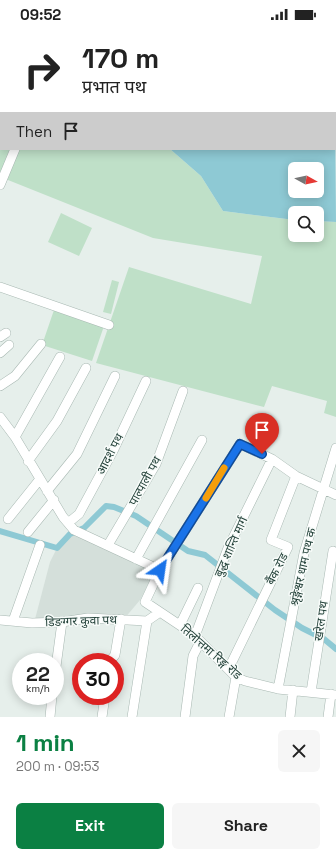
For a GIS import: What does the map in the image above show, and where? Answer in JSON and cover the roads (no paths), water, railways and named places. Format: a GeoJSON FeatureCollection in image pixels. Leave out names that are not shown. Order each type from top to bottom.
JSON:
{"type":"FeatureCollection","features":[{"type":"Feature","properties":{"kind":"street"},"geometry":{"type":"LineString","coordinates":[[0,185],[15,150]]}},
{"type":"Feature","properties":{"kind":"street"},"geometry":{"type":"LineString","coordinates":[[0,287],[108,325]]}},
{"type":"Feature","properties":{"kind":"street"},"geometry":{"type":"LineString","coordinates":[[0,386],[15,376],[40,344]]}},
{"type":"Feature","properties":{"kind":"street"},"geometry":{"type":"LineString","coordinates":[[0,352],[9,345]]}},
{"type":"Feature","properties":{"kind":"street"},"geometry":{"type":"LineString","coordinates":[[15,437],[60,357]]}},
{"type":"Feature","properties":{"kind":"street"},"geometry":{"type":"LineString","coordinates":[[28,461],[56,421],[86,368]]}},
{"type":"Feature","properties":{"kind":"street"},"geometry":{"type":"LineString","coordinates":[[47,491],[77,454],[115,376]]}},
{"type":"Feature","properties":{"kind":"street","name":"आदर्श पथ"},"geometry":{"type":"LineString","coordinates":[[73,529],[79,514],[113,451],[146,381]]}},
{"type":"Feature","properties":{"kind":"street","name":"पाल्पाली पथ"},"geometry":{"type":"LineString","coordinates":[[108,546],[156,464],[183,391]]}},
{"type":"Feature","properties":{"kind":"street"},"geometry":{"type":"LineString","coordinates":[[0,417],[3,428],[15,437],[28,461],[73,529],[160,570],[240,444],[272,459],[296,476],[336,496]]}},
{"type":"Feature","properties":{"kind":"street"},"geometry":{"type":"LineString","coordinates":[[136,559],[202,440]]}},
{"type":"Feature","properties":{"kind":"street","name":"श्रृङ्गेश्वर धाम पथ क"},"geometry":{"type":"LineString","coordinates":[[278,689],[304,553],[336,448]]}},
{"type":"Feature","properties":{"kind":"street","name":"बुद्ध शान्ति मार्ग"},"geometry":{"type":"LineString","coordinates":[[185,717],[193,656],[197,639],[228,548],[272,459]]}},
{"type":"Feature","properties":{"kind":"street","name":"बैंक रोड"},"geometry":{"type":"LineString","coordinates":[[228,668],[288,547],[271,540],[296,476]]}},
{"type":"Feature","properties":{"kind":"street"},"geometry":{"type":"LineString","coordinates":[[8,519],[40,479]]}},
{"type":"Feature","properties":{"kind":"street"},"geometry":{"type":"LineString","coordinates":[[28,532],[54,500]]}},
{"type":"Feature","properties":{"kind":"street"},"geometry":{"type":"LineString","coordinates":[[13,621],[40,545]]}},
{"type":"Feature","properties":{"kind":"street","name":"खरेल पथ"},"geometry":{"type":"LineString","coordinates":[[310,692],[332,551]]}},
{"type":"Feature","properties":{"kind":"street","name":"तिलोत्तमा रिङ्ग रोड"},"geometry":{"type":"LineString","coordinates":[[160,570],[145,602],[180,625],[197,639],[236,677],[278,689],[334,695]]}},
{"type":"Feature","properties":{"kind":"street"},"geometry":{"type":"LineString","coordinates":[[180,625],[198,588]]}},
{"type":"Feature","properties":{"kind":"street"},"geometry":{"type":"LineString","coordinates":[[132,717],[147,621],[160,612]]}},
{"type":"Feature","properties":{"kind":"street","name":"डिङग्गर कुवा पथ"},"geometry":{"type":"LineString","coordinates":[[0,620],[62,622],[88,618],[147,621]]}},
{"type":"Feature","properties":{"kind":"street"},"geometry":{"type":"LineString","coordinates":[[115,653],[121,619]]}},
{"type":"Feature","properties":{"kind":"street"},"geometry":{"type":"LineString","coordinates":[[58,653],[62,622]]}},
{"type":"Feature","properties":{"kind":"street"},"geometry":{"type":"LineString","coordinates":[[229,717],[236,677]]}},
{"type":"Feature","properties":{"kind":"street"},"geometry":{"type":"LineString","coordinates":[[290,717],[293,690]]}},
{"type":"Feature","properties":{"kind":"street"},"geometry":{"type":"LineString","coordinates":[[328,717],[334,695]]}},
{"type":"Feature","properties":{"kind":"street"},"geometry":{"type":"LineString","coordinates":[[50,717],[51,705]]}},
{"type":"Feature","properties":{"kind":"street"},"geometry":{"type":"LineString","coordinates":[[102,717],[103,705]]}},
{"type":"Feature","properties":{"kind":"water"},"geometry":{"type":"Polygon","coordinates":[[[171,150],[335,150],[336,222],[324,221],[324,206],[288,206],[288,219],[223,211],[201,176],[171,150]]]}},
{"type":"Feature","properties":{"kind":"waterway"},"geometry":{"type":"LineString","coordinates":[[0,531],[57,548],[70,534],[84,528],[106,506],[114,507],[136,516],[188,551],[205,555],[275,610],[302,628],[324,639],[336,649]]}}]}
